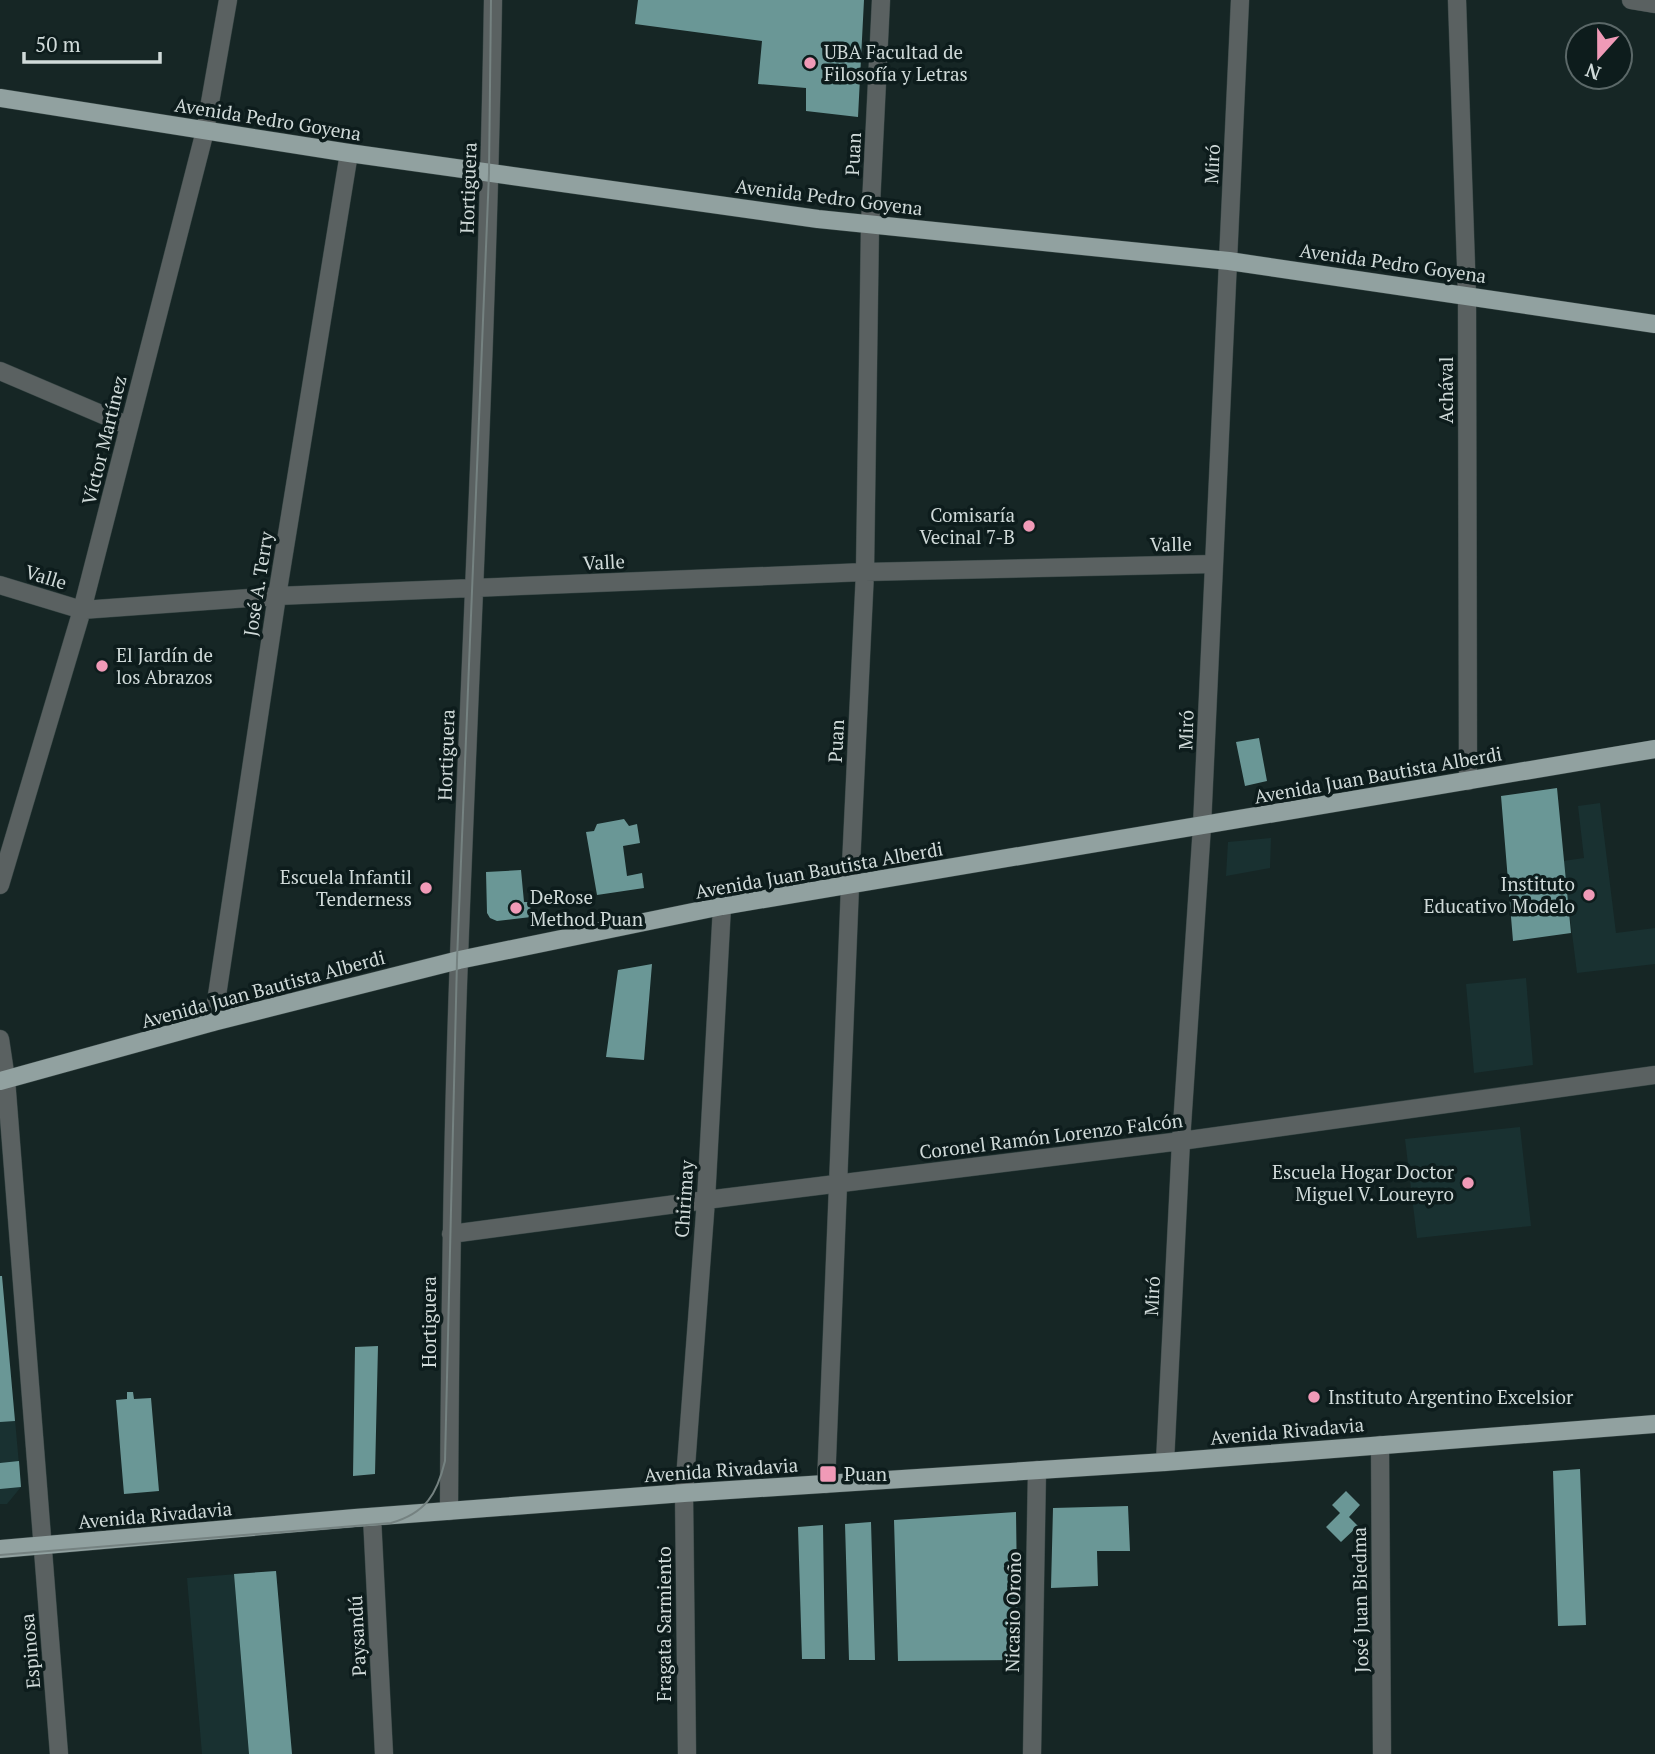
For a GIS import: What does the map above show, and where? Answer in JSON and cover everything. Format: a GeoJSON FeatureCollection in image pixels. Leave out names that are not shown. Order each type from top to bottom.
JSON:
{"type":"FeatureCollection","features":[{"type":"Feature","properties":{"kind":"main road","name":"Avenida Pedro Goyena"},"geometry":{"type":"LineString","coordinates":[[0,98],[349,153],[870,225],[1229,261],[1655,324]]}},
{"type":"Feature","properties":{"kind":"main road","name":"Avenida Juan Bautista Alberdi"},"geometry":{"type":"LineString","coordinates":[[3,1080],[213,1022],[459,960],[722,906],[1655,748]]}},
{"type":"Feature","properties":{"kind":"main road","name":"Avenida Rivadavia"},"geometry":{"type":"LineString","coordinates":[[0,1549],[684,1493],[1165,1462],[1655,1424]]}},
{"type":"Feature","properties":{"kind":"street","name":"Víctor Martínez"},"geometry":{"type":"LineString","coordinates":[[0,885],[82,610],[205,131],[228,0]]}},
{"type":"Feature","properties":{"kind":"street","name":"Hortiguera"},"geometry":{"type":"LineString","coordinates":[[449,1511],[451,1234],[490,173],[493,0]]}},
{"type":"Feature","properties":{"kind":"street","name":"Puan"},"geometry":{"type":"LineString","coordinates":[[826,1484],[865,572],[870,225],[881,0]]}},
{"type":"Feature","properties":{"kind":"street","name":"Miró"},"geometry":{"type":"LineString","coordinates":[[1165,1462],[1181,1141],[1202,826],[1240,0]]}},
{"type":"Feature","properties":{"kind":"street","name":"Achával"},"geometry":{"type":"LineString","coordinates":[[1457,0],[1467,295],[1468,781]]}},
{"type":"Feature","properties":{"kind":"street"},"geometry":{"type":"LineString","coordinates":[[1631,0],[1655,4]]}},
{"type":"Feature","properties":{"kind":"street","name":"José A. Terry"},"geometry":{"type":"LineString","coordinates":[[213,1022],[277,596],[349,153]]}},
{"type":"Feature","properties":{"kind":"street"},"geometry":{"type":"LineString","coordinates":[[0,371],[129,426]]}},
{"type":"Feature","properties":{"kind":"street","name":"Valle"},"geometry":{"type":"LineString","coordinates":[[0,585],[82,610],[277,596],[865,572],[1214,564]]}},
{"type":"Feature","properties":{"kind":"street","name":"Chirimay"},"geometry":{"type":"LineString","coordinates":[[684,1493],[706,1200],[722,906]]}},
{"type":"Feature","properties":{"kind":"street"},"geometry":{"type":"LineString","coordinates":[[0,1039],[43,1545]]}},
{"type":"Feature","properties":{"kind":"street","name":"Coronel Ramón Lorenzo Falcón"},"geometry":{"type":"LineString","coordinates":[[451,1234],[1181,1141],[1655,1075]]}},
{"type":"Feature","properties":{"kind":"street","name":"José Juan Biedma"},"geometry":{"type":"LineString","coordinates":[[1380,1445],[1382,1754]]}},
{"type":"Feature","properties":{"kind":"street","name":"Nicasio Oroño"},"geometry":{"type":"LineString","coordinates":[[1032,1754],[1037,1471]]}},
{"type":"Feature","properties":{"kind":"street","name":"Fragata Sarmiento"},"geometry":{"type":"LineString","coordinates":[[684,1493],[687,1754]]}},
{"type":"Feature","properties":{"kind":"street","name":"Paysandú"},"geometry":{"type":"LineString","coordinates":[[372,1517],[384,1754]]}},
{"type":"Feature","properties":{"kind":"street","name":"Espinosa"},"geometry":{"type":"LineString","coordinates":[[43,1545],[59,1754]]}},
{"type":"Feature","properties":{"kind":"shaded area","name":"Instituto Educativo Modelo"},"geometry":{"type":"Polygon","coordinates":[[[1600,803],[1616,933],[1655,928],[1655,964],[1577,973],[1563,861],[1584,858],[1578,806],[1600,803]]]}},
{"type":"Feature","properties":{"kind":"shaded area"},"geometry":{"type":"Polygon","coordinates":[[[1271,838],[1270,868],[1226,876],[1228,842],[1271,838]]]}},
{"type":"Feature","properties":{"kind":"shaded area"},"geometry":{"type":"Polygon","coordinates":[[[1526,978],[1533,1065],[1474,1073],[1466,984],[1526,978]]]}},
{"type":"Feature","properties":{"kind":"shaded area","name":"Escuela Hogar Doctor Miguel V. Loureyro"},"geometry":{"type":"Polygon","coordinates":[[[1520,1127],[1531,1226],[1417,1238],[1405,1139],[1520,1127]]]}},
{"type":"Feature","properties":{"kind":"shaded area"},"geometry":{"type":"Polygon","coordinates":[[[10,1363],[21,1487],[7,1504],[0,1504],[0,1364],[10,1363]]]}},
{"type":"Feature","properties":{"kind":"shaded area"},"geometry":{"type":"Polygon","coordinates":[[[276,1571],[292,1754],[202,1754],[187,1578],[276,1571]]]}},
{"type":"Feature","properties":{"kind":"building","name":"UBA Facultad de Filosofía y Letras"},"geometry":{"type":"Polygon","coordinates":[[[638,0],[864,0],[858,117],[806,111],[806,88],[758,84],[762,41],[635,24],[638,0]]]}},
{"type":"Feature","properties":{"kind":"building"},"geometry":{"type":"Polygon","coordinates":[[[1259,738],[1267,781],[1245,786],[1236,742],[1259,738]]]}},
{"type":"Feature","properties":{"kind":"building"},"geometry":{"type":"Polygon","coordinates":[[[1557,788],[1571,933],[1513,941],[1501,796],[1557,788]]]}},
{"type":"Feature","properties":{"kind":"building"},"geometry":{"type":"Polygon","coordinates":[[[624,819],[629,826],[637,824],[640,843],[623,846],[627,876],[642,873],[644,888],[597,895],[586,832],[594,831],[597,824],[624,819]]]}},
{"type":"Feature","properties":{"kind":"building"},"geometry":{"type":"Polygon","coordinates":[[[521,870],[524,902],[530,902],[531,917],[497,921],[490,918],[487,913],[486,872],[521,870]]]}},
{"type":"Feature","properties":{"kind":"building"},"geometry":{"type":"Polygon","coordinates":[[[652,964],[644,1060],[606,1057],[618,970],[652,964]]]}},
{"type":"Feature","properties":{"kind":"building"},"geometry":{"type":"Polygon","coordinates":[[[0,1276],[15,1421],[0,1422],[0,1276]]]}},
{"type":"Feature","properties":{"kind":"building"},"geometry":{"type":"Polygon","coordinates":[[[378,1346],[375,1474],[353,1476],[355,1347],[378,1346]]]}},
{"type":"Feature","properties":{"kind":"building"},"geometry":{"type":"Polygon","coordinates":[[[127,1392],[133,1392],[134,1399],[151,1398],[159,1491],[124,1494],[116,1400],[127,1399],[127,1392]]]}},
{"type":"Feature","properties":{"kind":"building"},"geometry":{"type":"Polygon","coordinates":[[[19,1461],[21,1487],[0,1489],[0,1463],[19,1461]]]}},
{"type":"Feature","properties":{"kind":"building"},"geometry":{"type":"Polygon","coordinates":[[[1580,1469],[1586,1625],[1558,1626],[1553,1471],[1580,1469]]]}},
{"type":"Feature","properties":{"kind":"building"},"geometry":{"type":"Polygon","coordinates":[[[1346,1491],[1360,1505],[1349,1517],[1358,1526],[1341,1542],[1326,1527],[1340,1513],[1332,1505],[1346,1491]]]}},
{"type":"Feature","properties":{"kind":"building"},"geometry":{"type":"Polygon","coordinates":[[[1128,1506],[1130,1551],[1097,1551],[1098,1586],[1051,1588],[1053,1508],[1128,1506]]]}},
{"type":"Feature","properties":{"kind":"building"},"geometry":{"type":"Polygon","coordinates":[[[1016,1512],[1018,1660],[898,1661],[894,1520],[1016,1512]]]}},
{"type":"Feature","properties":{"kind":"building"},"geometry":{"type":"Polygon","coordinates":[[[871,1522],[875,1660],[849,1660],[845,1524],[871,1522]]]}},
{"type":"Feature","properties":{"kind":"building"},"geometry":{"type":"Polygon","coordinates":[[[823,1525],[825,1659],[802,1659],[798,1527],[823,1525]]]}},
{"type":"Feature","properties":{"kind":"building"},"geometry":{"type":"Polygon","coordinates":[[[276,1571],[292,1754],[249,1754],[234,1574],[276,1571]]]}},
{"type":"Feature","properties":{"kind":"tram line"},"geometry":{"type":"LineString","coordinates":[[0,1555],[391,1523],[421,1508],[434,1492],[442,1473],[445,1461],[457,960],[489,173],[491,0]]}},
{"type":"Feature","properties":{"kind":"place","name":"UBA Facultad de Filosofía y Letras"},"geometry":{"type":"Point","coordinates":[810,63]}},
{"type":"Feature","properties":{"kind":"place","name":"Comisaría Vecinal 7-B"},"geometry":{"type":"Point","coordinates":[1029,526]}},
{"type":"Feature","properties":{"kind":"place","name":"El Jardín de los Abrazos"},"geometry":{"type":"Point","coordinates":[102,666]}},
{"type":"Feature","properties":{"kind":"place","name":"Escuela Infantil Tenderness"},"geometry":{"type":"Point","coordinates":[426,888]}},
{"type":"Feature","properties":{"kind":"place","name":"Instituto Educativo Modelo"},"geometry":{"type":"Point","coordinates":[1589,895]}},
{"type":"Feature","properties":{"kind":"place","name":"DeRose Method Puan"},"geometry":{"type":"Point","coordinates":[516,908]}},
{"type":"Feature","properties":{"kind":"place","name":"Escuela Hogar Doctor Miguel V. Loureyro"},"geometry":{"type":"Point","coordinates":[1468,1183]}},
{"type":"Feature","properties":{"kind":"place","name":"Instituto Argentino Excelsior"},"geometry":{"type":"Point","coordinates":[1314,1397]}},
{"type":"Feature","properties":{"kind":"place","name":"Puan"},"geometry":{"type":"Point","coordinates":[828,1474]}}]}
